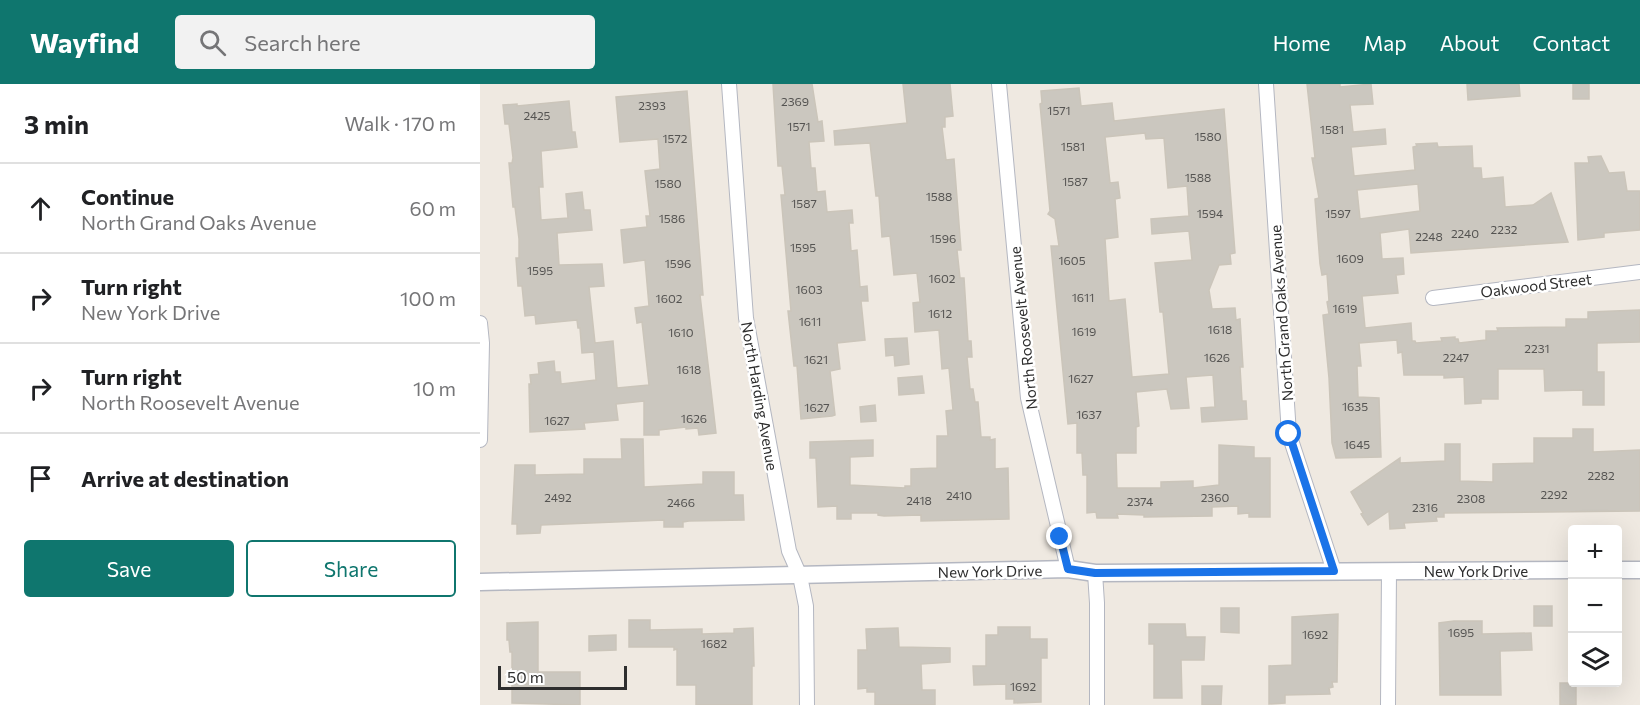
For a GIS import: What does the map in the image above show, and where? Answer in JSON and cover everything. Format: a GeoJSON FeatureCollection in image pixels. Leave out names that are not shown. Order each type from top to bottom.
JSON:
{"type":"FeatureCollection","features":[{"type":"Feature","properties":{"kind":"street","name":"North Harding Avenue"},"geometry":{"type":"LineString","coordinates":[[729,84],[746,318],[789,551],[800,576],[806,606],[807,705]]}},
{"type":"Feature","properties":{"kind":"street","name":"North Roosevelt Avenue"},"geometry":{"type":"LineString","coordinates":[[999,84],[1028,398],[1068,569]]}},
{"type":"Feature","properties":{"kind":"street","name":"North Grand Oaks Avenue"},"geometry":{"type":"LineString","coordinates":[[1266,84],[1289,434],[1334,571]]}},
{"type":"Feature","properties":{"kind":"street","name":"Oakwood Street"},"geometry":{"type":"LineString","coordinates":[[1433,298],[1640,272]]}},
{"type":"Feature","properties":{"kind":"street"},"geometry":{"type":"LineString","coordinates":[[480,323],[480,440]]}},
{"type":"Feature","properties":{"kind":"street","name":"New York Drive"},"geometry":{"type":"LineString","coordinates":[[480,582],[1068,569],[1095,573],[1568,570]]}},
{"type":"Feature","properties":{"kind":"street"},"geometry":{"type":"LineString","coordinates":[[1622,570],[1640,570]]}},
{"type":"Feature","properties":{"kind":"street"},"geometry":{"type":"LineString","coordinates":[[1388,705],[1389,571]]}},
{"type":"Feature","properties":{"kind":"street"},"geometry":{"type":"LineString","coordinates":[[1095,573],[1097,705]]}},
{"type":"Feature","properties":{"kind":"building"},"geometry":{"type":"Polygon","coordinates":[[[773,84],[812,84],[818,122],[822,121],[824,141],[809,142],[811,168],[815,168],[817,192],[825,191],[827,212],[852,210],[853,223],[849,223],[851,251],[857,250],[860,287],[867,286],[868,301],[861,301],[865,340],[837,343],[840,369],[830,371],[835,415],[832,416],[801,419],[797,366],[794,366],[788,311],[791,311],[781,195],[785,195],[782,166],[778,166],[773,84]]]}},
{"type":"Feature","properties":{"kind":"building"},"geometry":{"type":"Polygon","coordinates":[[[903,84],[950,84],[953,116],[945,117],[945,127],[942,127],[946,160],[954,159],[961,250],[957,250],[960,278],[964,278],[968,341],[971,341],[972,357],[967,357],[970,389],[973,389],[975,402],[978,402],[981,437],[995,439],[995,469],[1008,468],[1009,519],[921,521],[921,515],[884,516],[878,513],[851,513],[851,519],[837,519],[837,506],[818,507],[816,458],[810,458],[810,442],[873,440],[873,456],[850,457],[850,485],[905,488],[905,486],[911,486],[911,469],[937,468],[937,436],[948,436],[946,411],[953,410],[949,368],[942,369],[939,330],[915,332],[913,303],[920,302],[917,273],[894,275],[890,236],[882,237],[879,196],[876,196],[870,143],[835,145],[834,131],[907,123],[903,84]]]}},
{"type":"Feature","properties":{"kind":"building"},"geometry":{"type":"Polygon","coordinates":[[[1307,84],[1340,84],[1340,87],[1371,84],[1373,104],[1350,105],[1353,132],[1385,129],[1386,144],[1351,147],[1354,176],[1415,170],[1413,147],[1417,146],[1416,144],[1437,143],[1438,147],[1472,146],[1473,168],[1481,168],[1482,179],[1503,177],[1505,207],[1533,205],[1551,193],[1568,242],[1411,253],[1409,229],[1380,233],[1382,259],[1403,258],[1404,274],[1396,275],[1398,293],[1362,296],[1365,328],[1411,323],[1412,341],[1416,343],[1442,341],[1441,338],[1455,337],[1459,343],[1486,340],[1486,331],[1498,331],[1497,328],[1566,327],[1566,319],[1588,319],[1588,312],[1640,310],[1640,342],[1597,343],[1597,372],[1604,372],[1604,405],[1583,405],[1583,390],[1545,391],[1544,369],[1498,369],[1498,399],[1481,399],[1481,403],[1465,404],[1464,377],[1404,375],[1402,352],[1398,353],[1397,340],[1359,343],[1361,366],[1357,366],[1358,397],[1379,398],[1381,457],[1336,458],[1332,443],[1323,315],[1329,314],[1327,302],[1329,301],[1327,274],[1322,275],[1320,264],[1315,199],[1319,198],[1312,158],[1315,158],[1307,84]],[[1418,184],[1357,190],[1360,219],[1420,211],[1418,184]]]}},
{"type":"Feature","properties":{"kind":"building"},"geometry":{"type":"Polygon","coordinates":[[[1467,84],[1519,84],[1520,96],[1468,100],[1467,84]]]}},
{"type":"Feature","properties":{"kind":"building"},"geometry":{"type":"Polygon","coordinates":[[[1573,84],[1589,84],[1589,99],[1573,99],[1573,84]]]}},
{"type":"Feature","properties":{"kind":"building"},"geometry":{"type":"Polygon","coordinates":[[[1079,88],[1081,106],[1112,103],[1114,121],[1224,109],[1235,253],[1230,254],[1231,264],[1219,265],[1209,290],[1212,309],[1235,308],[1236,320],[1240,319],[1243,367],[1240,367],[1242,401],[1246,401],[1247,419],[1202,422],[1201,408],[1215,407],[1213,375],[1186,377],[1189,408],[1171,409],[1167,389],[1136,392],[1139,426],[1136,427],[1136,453],[1116,453],[1117,488],[1161,488],[1161,482],[1193,481],[1193,488],[1219,485],[1219,445],[1254,447],[1254,458],[1270,458],[1270,517],[1249,517],[1249,513],[1238,514],[1238,506],[1212,507],[1212,516],[1144,517],[1144,515],[1117,514],[1118,518],[1097,518],[1096,512],[1087,513],[1087,475],[1083,475],[1082,453],[1077,453],[1077,423],[1068,424],[1051,246],[1059,246],[1055,219],[1048,214],[1050,211],[1040,104],[1042,103],[1041,91],[1079,88]],[[1145,133],[1105,137],[1110,183],[1118,182],[1120,198],[1115,199],[1118,237],[1105,239],[1109,301],[1125,299],[1132,377],[1169,374],[1163,312],[1160,312],[1155,263],[1192,260],[1189,231],[1152,234],[1151,219],[1189,216],[1187,186],[1168,188],[1164,138],[1146,139],[1145,133]]]}},
{"type":"Feature","properties":{"kind":"building"},"geometry":{"type":"Polygon","coordinates":[[[687,91],[703,295],[700,295],[716,433],[699,435],[698,428],[686,429],[686,427],[659,430],[659,435],[644,435],[644,401],[616,404],[618,420],[584,423],[585,429],[530,432],[530,375],[539,374],[538,363],[554,361],[555,372],[560,372],[561,384],[596,380],[594,352],[582,353],[577,320],[536,324],[535,315],[525,316],[522,286],[518,286],[516,258],[519,258],[519,239],[509,163],[512,163],[513,158],[509,124],[505,124],[503,105],[517,104],[517,106],[569,101],[572,132],[575,132],[577,147],[541,151],[543,187],[539,187],[541,220],[568,218],[566,194],[582,192],[584,210],[590,210],[592,230],[557,233],[559,265],[602,264],[604,286],[589,287],[595,343],[613,341],[617,388],[649,385],[642,322],[637,323],[635,308],[649,306],[645,260],[624,263],[621,230],[647,227],[646,216],[650,216],[645,171],[660,169],[658,139],[620,142],[616,97],[687,91]]]}},
{"type":"Feature","properties":{"kind":"building"},"geometry":{"type":"Polygon","coordinates":[[[1601,156],[1609,173],[1624,172],[1627,191],[1640,191],[1640,230],[1604,233],[1604,237],[1578,240],[1575,163],[1589,163],[1588,157],[1601,156]]]}},
{"type":"Feature","properties":{"kind":"building"},"geometry":{"type":"Polygon","coordinates":[[[907,338],[909,364],[895,366],[894,355],[886,356],[885,339],[907,338]]]}},
{"type":"Feature","properties":{"kind":"building"},"geometry":{"type":"Polygon","coordinates":[[[922,376],[924,393],[899,395],[898,378],[922,376]]]}},
{"type":"Feature","properties":{"kind":"building"},"geometry":{"type":"Polygon","coordinates":[[[875,405],[876,421],[861,422],[860,407],[875,405]]]}},
{"type":"Feature","properties":{"kind":"building"},"geometry":{"type":"Polygon","coordinates":[[[1573,429],[1593,429],[1593,452],[1640,450],[1640,511],[1444,513],[1444,517],[1436,517],[1437,521],[1404,523],[1405,528],[1390,529],[1389,511],[1368,525],[1351,492],[1400,458],[1400,463],[1445,461],[1445,444],[1460,444],[1460,481],[1493,482],[1493,464],[1534,463],[1534,438],[1573,438],[1573,429]]]}},
{"type":"Feature","properties":{"kind":"building"},"geometry":{"type":"Polygon","coordinates":[[[621,439],[643,439],[644,487],[703,484],[703,472],[734,472],[734,495],[743,495],[744,520],[689,521],[683,522],[683,527],[664,527],[664,520],[541,525],[540,533],[517,534],[517,524],[512,524],[515,465],[535,465],[535,475],[584,474],[584,459],[622,459],[621,439]]]}},
{"type":"Feature","properties":{"kind":"building"},"geometry":{"type":"Polygon","coordinates":[[[1534,606],[1552,606],[1552,626],[1534,626],[1534,606]]]}},
{"type":"Feature","properties":{"kind":"building"},"geometry":{"type":"Polygon","coordinates":[[[1221,608],[1239,608],[1239,633],[1221,632],[1221,608]]]}},
{"type":"Feature","properties":{"kind":"building"},"geometry":{"type":"Polygon","coordinates":[[[1338,614],[1337,682],[1332,682],[1333,687],[1329,688],[1330,694],[1285,695],[1285,703],[1269,704],[1269,666],[1292,665],[1292,617],[1338,614]]]}},
{"type":"Feature","properties":{"kind":"building"},"geometry":{"type":"Polygon","coordinates":[[[629,620],[650,620],[650,630],[702,629],[702,634],[734,633],[734,629],[753,628],[752,705],[696,705],[696,685],[677,685],[677,649],[674,650],[674,647],[629,647],[629,620]]]}},
{"type":"Feature","properties":{"kind":"building"},"geometry":{"type":"Polygon","coordinates":[[[1482,621],[1482,634],[1531,633],[1532,650],[1500,651],[1501,695],[1440,695],[1439,623],[1482,621]]]}},
{"type":"Feature","properties":{"kind":"building"},"geometry":{"type":"Polygon","coordinates":[[[538,622],[538,672],[580,672],[580,705],[512,703],[512,652],[510,652],[509,640],[507,640],[507,623],[538,622]]]}},
{"type":"Feature","properties":{"kind":"building"},"geometry":{"type":"Polygon","coordinates":[[[1149,624],[1185,624],[1186,637],[1205,637],[1204,660],[1181,660],[1182,698],[1154,698],[1154,644],[1149,644],[1149,624]]]}},
{"type":"Feature","properties":{"kind":"building"},"geometry":{"type":"Polygon","coordinates":[[[998,627],[1030,627],[1030,639],[1047,639],[1047,658],[1041,658],[1041,702],[1014,703],[1014,699],[1006,699],[1006,684],[974,685],[973,666],[986,666],[986,635],[998,635],[998,627]]]}},
{"type":"Feature","properties":{"kind":"building"},"geometry":{"type":"Polygon","coordinates":[[[898,628],[899,647],[950,648],[950,662],[921,664],[922,690],[935,690],[935,705],[875,705],[875,692],[867,692],[867,688],[858,689],[858,650],[867,650],[866,629],[898,628]]]}},
{"type":"Feature","properties":{"kind":"building"},"geometry":{"type":"Polygon","coordinates":[[[616,635],[616,650],[589,651],[589,636],[616,635]]]}},
{"type":"Feature","properties":{"kind":"building"},"geometry":{"type":"Polygon","coordinates":[[[1560,683],[1568,683],[1568,687],[1576,687],[1576,705],[1560,705],[1560,683]]]}},
{"type":"Feature","properties":{"kind":"building"},"geometry":{"type":"Polygon","coordinates":[[[1202,686],[1222,686],[1221,705],[1202,705],[1202,686]]]}},
{"type":"Feature","properties":{"kind":"route"},"geometry":{"type":"LineString","coordinates":[[1060,537],[1068,569],[1095,573],[1334,571],[1289,434]]}}]}
